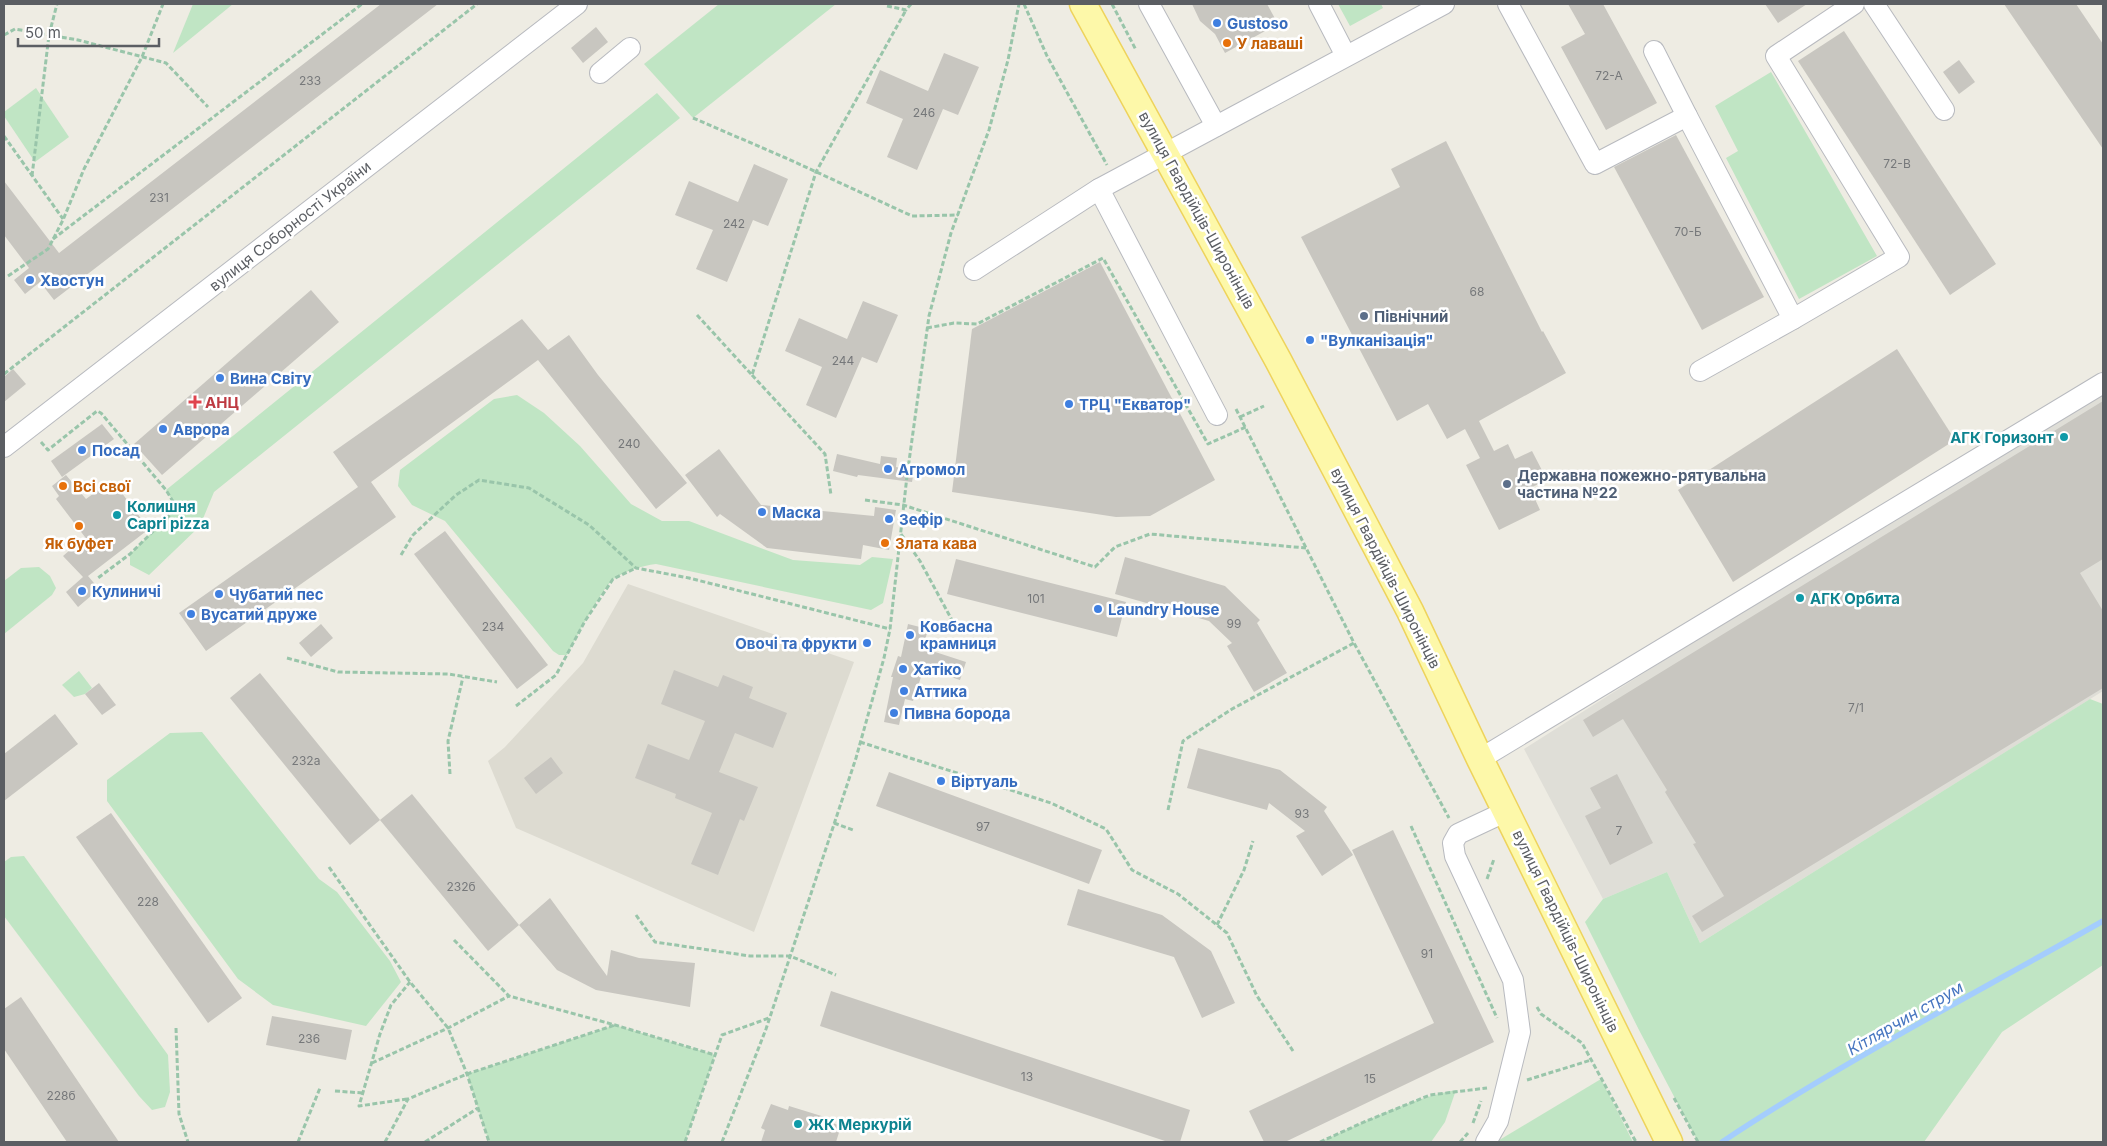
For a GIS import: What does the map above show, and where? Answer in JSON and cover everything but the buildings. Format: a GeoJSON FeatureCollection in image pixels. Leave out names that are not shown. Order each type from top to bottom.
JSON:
{"type":"FeatureCollection","features":[{"type":"Feature","properties":{"kind":"main road","name":"вулиця Гвардійців-Широнінців"},"geometry":{"type":"LineString","coordinates":[[1083,4],[1278,360],[1410,611],[1480,759],[1669,1142]]}},
{"type":"Feature","properties":{"kind":"street","name":"вулиця Соборності України"},"geometry":{"type":"LineString","coordinates":[[4,448],[577,4]]}},
{"type":"Feature","properties":{"kind":"street"},"geometry":{"type":"LineString","coordinates":[[1149,4],[1216,126]]}},
{"type":"Feature","properties":{"kind":"street"},"geometry":{"type":"LineString","coordinates":[[1318,4],[1346,56]]}},
{"type":"Feature","properties":{"kind":"street"},"geometry":{"type":"LineString","coordinates":[[974,270],[1107,185],[1444,4]]}},
{"type":"Feature","properties":{"kind":"street"},"geometry":{"type":"LineString","coordinates":[[1508,4],[1595,164],[1687,116]]}},
{"type":"Feature","properties":{"kind":"street"},"geometry":{"type":"LineString","coordinates":[[1700,371],[1899,257],[1776,56],[1854,4]]}},
{"type":"Feature","properties":{"kind":"street"},"geometry":{"type":"LineString","coordinates":[[1874,4],[1944,110]]}},
{"type":"Feature","properties":{"kind":"street"},"geometry":{"type":"LineString","coordinates":[[600,73],[630,48]]}},
{"type":"Feature","properties":{"kind":"street"},"geometry":{"type":"LineString","coordinates":[[1654,51],[1793,319]]}},
{"type":"Feature","properties":{"kind":"street"},"geometry":{"type":"LineString","coordinates":[[1107,185],[1217,416]]}},
{"type":"Feature","properties":{"kind":"street"},"geometry":{"type":"LineString","coordinates":[[1480,759],[2103,383]]}},
{"type":"Feature","properties":{"kind":"street"},"geometry":{"type":"LineString","coordinates":[[1478,1138],[1498,1121],[1498,1083],[1520,1032],[1513,980],[1455,856],[1452,843],[1458,834],[1507,811]]}},
{"type":"Feature","properties":{"kind":"path"},"geometry":{"type":"LineString","coordinates":[[32,176],[49,35],[57,4]]}},
{"type":"Feature","properties":{"kind":"path"},"geometry":{"type":"LineString","coordinates":[[8,276],[48,249],[63,220],[84,169],[142,57],[163,4]]}},
{"type":"Feature","properties":{"kind":"path"},"geometry":{"type":"LineString","coordinates":[[53,239],[362,4]]}},
{"type":"Feature","properties":{"kind":"path"},"geometry":{"type":"LineString","coordinates":[[4,374],[477,4]]}},
{"type":"Feature","properties":{"kind":"path"},"geometry":{"type":"LineString","coordinates":[[752,375],[816,172],[911,4]]}},
{"type":"Feature","properties":{"kind":"path"},"geometry":{"type":"LineString","coordinates":[[722,1142],[770,1018],[834,823],[860,742],[890,629],[900,534],[927,328],[958,215],[989,130],[1008,60],[1019,4]]}},
{"type":"Feature","properties":{"kind":"path"},"geometry":{"type":"LineString","coordinates":[[1024,4],[1107,185]]}},
{"type":"Feature","properties":{"kind":"path"},"geometry":{"type":"LineString","coordinates":[[887,6],[906,10]]}},
{"type":"Feature","properties":{"kind":"path"},"geometry":{"type":"LineString","coordinates":[[4,34],[15,29],[49,35],[166,63],[208,107]]}},
{"type":"Feature","properties":{"kind":"path"},"geometry":{"type":"LineString","coordinates":[[693,118],[912,216],[958,215]]}},
{"type":"Feature","properties":{"kind":"path"},"geometry":{"type":"LineString","coordinates":[[4,136],[63,220]]}},
{"type":"Feature","properties":{"kind":"path"},"geometry":{"type":"LineString","coordinates":[[927,328],[954,323],[977,324],[1103,258],[1208,444],[1246,427]]}},
{"type":"Feature","properties":{"kind":"path"},"geometry":{"type":"LineString","coordinates":[[697,315],[825,454],[831,495]]}},
{"type":"Feature","properties":{"kind":"path"},"geometry":{"type":"LineString","coordinates":[[1264,406],[1239,415],[1354,643],[1458,834]]}},
{"type":"Feature","properties":{"kind":"path"},"geometry":{"type":"LineString","coordinates":[[28,428],[48,450],[97,411],[101,413],[166,490],[177,508],[130,554],[98,578]]}},
{"type":"Feature","properties":{"kind":"path"},"geometry":{"type":"LineString","coordinates":[[401,555],[413,535],[456,495],[479,480],[529,488],[589,525],[636,568],[689,578],[890,629]]}},
{"type":"Feature","properties":{"kind":"path"},"geometry":{"type":"LineString","coordinates":[[865,500],[904,505],[1095,566],[1115,548],[1150,534],[1306,548]]}},
{"type":"Feature","properties":{"kind":"path"},"geometry":{"type":"LineString","coordinates":[[900,534],[920,561],[953,622]]}},
{"type":"Feature","properties":{"kind":"path"},"geometry":{"type":"LineString","coordinates":[[516,706],[556,675],[585,620],[613,579],[636,568]]}},
{"type":"Feature","properties":{"kind":"path"},"geometry":{"type":"LineString","coordinates":[[1168,810],[1182,741],[1232,709],[1354,643]]}},
{"type":"Feature","properties":{"kind":"path"},"geometry":{"type":"LineString","coordinates":[[287,658],[338,672],[448,674],[497,682]]}},
{"type":"Feature","properties":{"kind":"path"},"geometry":{"type":"LineString","coordinates":[[450,774],[448,742],[463,677]]}},
{"type":"Feature","properties":{"kind":"path"},"geometry":{"type":"LineString","coordinates":[[860,742],[1051,802],[1106,829],[1132,870],[1178,894],[1227,933],[1257,996],[1293,1051]]}},
{"type":"Feature","properties":{"kind":"path"},"geometry":{"type":"LineString","coordinates":[[834,823],[853,830]]}},
{"type":"Feature","properties":{"kind":"path"},"geometry":{"type":"LineString","coordinates":[[1412,826],[1501,1025]]}},
{"type":"Feature","properties":{"kind":"path"},"geometry":{"type":"LineString","coordinates":[[1217,925],[1244,870],[1253,841]]}},
{"type":"Feature","properties":{"kind":"path"},"geometry":{"type":"LineString","coordinates":[[1486,882],[1494,859]]}},
{"type":"Feature","properties":{"kind":"path"},"geometry":{"type":"LineString","coordinates":[[329,867],[410,982],[448,1028],[467,1074],[489,1142]]}},
{"type":"Feature","properties":{"kind":"path"},"geometry":{"type":"LineString","coordinates":[[636,916],[654,942],[750,956],[790,956],[836,975]]}},
{"type":"Feature","properties":{"kind":"path"},"geometry":{"type":"LineString","coordinates":[[454,940],[509,996],[715,1055]]}},
{"type":"Feature","properties":{"kind":"path"},"geometry":{"type":"LineString","coordinates":[[410,982],[391,1005],[359,1106],[408,1099],[467,1074],[615,1025]]}},
{"type":"Feature","properties":{"kind":"path"},"geometry":{"type":"LineString","coordinates":[[372,1063],[448,1028],[509,996]]}},
{"type":"Feature","properties":{"kind":"path"},"geometry":{"type":"LineString","coordinates":[[1536,1005],[1540,1014],[1582,1043],[1636,1142]]}},
{"type":"Feature","properties":{"kind":"path"},"geometry":{"type":"LineString","coordinates":[[684,1142],[722,1034],[770,1018]]}},
{"type":"Feature","properties":{"kind":"path"},"geometry":{"type":"LineString","coordinates":[[176,1028],[179,1114],[188,1142]]}},
{"type":"Feature","properties":{"kind":"path"},"geometry":{"type":"LineString","coordinates":[[1320,1142],[1430,1095],[1486,1088],[1498,1083],[1590,1060]]}},
{"type":"Feature","properties":{"kind":"path"},"geometry":{"type":"LineString","coordinates":[[1472,1124],[1486,1088],[1498,1083]]}},
{"type":"Feature","properties":{"kind":"path"},"geometry":{"type":"LineString","coordinates":[[298,1142],[320,1088]]}},
{"type":"Feature","properties":{"kind":"path"},"geometry":{"type":"LineString","coordinates":[[334,1091],[363,1093]]}},
{"type":"Feature","properties":{"kind":"path"},"geometry":{"type":"LineString","coordinates":[[385,1142],[408,1099]]}},
{"type":"Feature","properties":{"kind":"path"},"geometry":{"type":"LineString","coordinates":[[425,1142],[478,1108]]}},
{"type":"Feature","properties":{"kind":"path"},"geometry":{"type":"LineString","coordinates":[[1460,1142],[1478,1138]]}},
{"type":"Feature","properties":{"kind":"shaded area"},"geometry":{"type":"Polygon","coordinates":[[[2103,382],[2103,691],[1700,943],[1667,872],[1603,899],[1524,749],[2103,382]]]}},
{"type":"Feature","properties":{"kind":"shaded area"},"geometry":{"type":"Polygon","coordinates":[[[628,584],[854,662],[754,932],[516,828],[488,761],[505,747],[583,663],[628,584]]]}},
{"type":"Feature","properties":{"kind":"green space"},"geometry":{"type":"Polygon","coordinates":[[[193,4],[233,4],[173,53],[193,4]]]}},
{"type":"Feature","properties":{"kind":"green space"},"geometry":{"type":"Polygon","coordinates":[[[719,4],[836,4],[693,118],[644,64],[719,4]]]}},
{"type":"Feature","properties":{"kind":"green space"},"geometry":{"type":"Polygon","coordinates":[[[1338,4],[1381,4],[1383,8],[1350,26],[1338,4]]]}},
{"type":"Feature","properties":{"kind":"green space"},"geometry":{"type":"Polygon","coordinates":[[[1771,72],[1877,256],[1799,299],[1726,158],[1738,151],[1715,106],[1771,72]]]}},
{"type":"Feature","properties":{"kind":"green space"},"geometry":{"type":"Polygon","coordinates":[[[36,88],[69,137],[35,162],[4,116],[4,112],[36,88]]]}},
{"type":"Feature","properties":{"kind":"green space"},"geometry":{"type":"Polygon","coordinates":[[[657,93],[680,118],[214,492],[200,526],[149,575],[130,565],[130,554],[177,508],[166,490],[657,93]]]}},
{"type":"Feature","properties":{"kind":"green space"},"geometry":{"type":"Polygon","coordinates":[[[517,395],[544,413],[580,446],[631,504],[662,521],[689,521],[793,560],[860,565],[872,557],[893,559],[883,603],[871,610],[656,564],[635,569],[615,578],[604,591],[567,655],[559,655],[553,651],[445,521],[412,505],[398,486],[400,470],[494,399],[517,395]]]}},
{"type":"Feature","properties":{"kind":"green space"},"geometry":{"type":"Polygon","coordinates":[[[39,567],[50,576],[56,588],[52,595],[4,634],[4,581],[21,568],[39,567]]]}},
{"type":"Feature","properties":{"kind":"green space"},"geometry":{"type":"Polygon","coordinates":[[[79,671],[92,688],[85,694],[74,697],[62,685],[79,671]]]}},
{"type":"Feature","properties":{"kind":"green space"},"geometry":{"type":"Polygon","coordinates":[[[2090,699],[2103,704],[2103,965],[2002,1032],[1924,1142],[1698,1142],[1585,922],[1603,899],[1667,872],[1700,943],[2090,699]]]}},
{"type":"Feature","properties":{"kind":"green space"},"geometry":{"type":"Polygon","coordinates":[[[202,732],[319,879],[337,892],[390,961],[401,982],[366,1026],[273,1005],[238,979],[107,801],[107,780],[170,733],[202,732]]]}},
{"type":"Feature","properties":{"kind":"green space"},"geometry":{"type":"Polygon","coordinates":[[[24,856],[168,1055],[170,1092],[165,1107],[152,1110],[139,1096],[4,916],[4,862],[11,857],[24,856]]]}},
{"type":"Feature","properties":{"kind":"green space"},"geometry":{"type":"Polygon","coordinates":[[[615,1025],[715,1055],[685,1142],[489,1142],[467,1074],[615,1025]]]}},
{"type":"Feature","properties":{"kind":"green space"},"geometry":{"type":"Polygon","coordinates":[[[1601,1079],[1633,1142],[1496,1142],[1601,1079]]]}},
{"type":"Feature","properties":{"kind":"green space"},"geometry":{"type":"Polygon","coordinates":[[[1456,1090],[1445,1122],[1431,1142],[1320,1142],[1404,1105],[1456,1090]]]}},
{"type":"Feature","properties":{"kind":"waterway","name":"Кітлярчин струм"},"geometry":{"type":"LineString","coordinates":[[1722,1142],[1863,1055],[2103,921]]}},
{"type":"Feature","properties":{"kind":"place","name":"Gustoso"},"geometry":{"type":"Point","coordinates":[1217,23]}},
{"type":"Feature","properties":{"kind":"place","name":"У лаваші"},"geometry":{"type":"Point","coordinates":[1227,43]}},
{"type":"Feature","properties":{"kind":"place","name":"Хвостун"},"geometry":{"type":"Point","coordinates":[30,280]}},
{"type":"Feature","properties":{"kind":"place","name":"Північний"},"geometry":{"type":"Point","coordinates":[1364,316]}},
{"type":"Feature","properties":{"kind":"place","name":"\"Вулканізація\""},"geometry":{"type":"Point","coordinates":[1310,340]}},
{"type":"Feature","properties":{"kind":"place","name":"Вина Світу"},"geometry":{"type":"Point","coordinates":[220,378]}},
{"type":"Feature","properties":{"kind":"place","name":"АНЦ"},"geometry":{"type":"Point","coordinates":[195,402]}},
{"type":"Feature","properties":{"kind":"place","name":"ТРЦ \"Екватор\""},"geometry":{"type":"Point","coordinates":[1069,404]}},
{"type":"Feature","properties":{"kind":"place","name":"Аврора"},"geometry":{"type":"Point","coordinates":[163,429]}},
{"type":"Feature","properties":{"kind":"place","name":"АГК Горизонт"},"geometry":{"type":"Point","coordinates":[2064,437]}},
{"type":"Feature","properties":{"kind":"place","name":"Посад"},"geometry":{"type":"Point","coordinates":[82,450]}},
{"type":"Feature","properties":{"kind":"place","name":"Агромол"},"geometry":{"type":"Point","coordinates":[888,469]}},
{"type":"Feature","properties":{"kind":"place","name":"Державна пожежно-рятувальна частина №22"},"geometry":{"type":"Point","coordinates":[1507,484]}},
{"type":"Feature","properties":{"kind":"place","name":"Всі свої"},"geometry":{"type":"Point","coordinates":[63,486]}},
{"type":"Feature","properties":{"kind":"place","name":"Маска"},"geometry":{"type":"Point","coordinates":[762,512]}},
{"type":"Feature","properties":{"kind":"place","name":"Колишня Capri pizza"},"geometry":{"type":"Point","coordinates":[117,515]}},
{"type":"Feature","properties":{"kind":"place","name":"Зефір"},"geometry":{"type":"Point","coordinates":[889,519]}},
{"type":"Feature","properties":{"kind":"place","name":"Як буфет"},"geometry":{"type":"Point","coordinates":[79,526]}},
{"type":"Feature","properties":{"kind":"place","name":"Злата кава"},"geometry":{"type":"Point","coordinates":[885,543]}},
{"type":"Feature","properties":{"kind":"place","name":"Кулиничі"},"geometry":{"type":"Point","coordinates":[82,591]}},
{"type":"Feature","properties":{"kind":"place","name":"Чубатий пес"},"geometry":{"type":"Point","coordinates":[219,594]}},
{"type":"Feature","properties":{"kind":"place","name":"АГК Орбита"},"geometry":{"type":"Point","coordinates":[1800,598]}},
{"type":"Feature","properties":{"kind":"place","name":"Laundry House"},"geometry":{"type":"Point","coordinates":[1098,609]}},
{"type":"Feature","properties":{"kind":"place","name":"Вусатий друже"},"geometry":{"type":"Point","coordinates":[191,614]}},
{"type":"Feature","properties":{"kind":"place","name":"Ковбасна крамниця"},"geometry":{"type":"Point","coordinates":[910,635]}},
{"type":"Feature","properties":{"kind":"place","name":"Овочі та фрукти"},"geometry":{"type":"Point","coordinates":[867,643]}},
{"type":"Feature","properties":{"kind":"place","name":"Хатіко"},"geometry":{"type":"Point","coordinates":[903,669]}},
{"type":"Feature","properties":{"kind":"place","name":"Аттика"},"geometry":{"type":"Point","coordinates":[904,691]}},
{"type":"Feature","properties":{"kind":"place","name":"Пивна борода"},"geometry":{"type":"Point","coordinates":[894,713]}},
{"type":"Feature","properties":{"kind":"place","name":"Віртуаль"},"geometry":{"type":"Point","coordinates":[941,781]}},
{"type":"Feature","properties":{"kind":"place","name":"ЖК Меркурій"},"geometry":{"type":"Point","coordinates":[798,1124]}}]}
